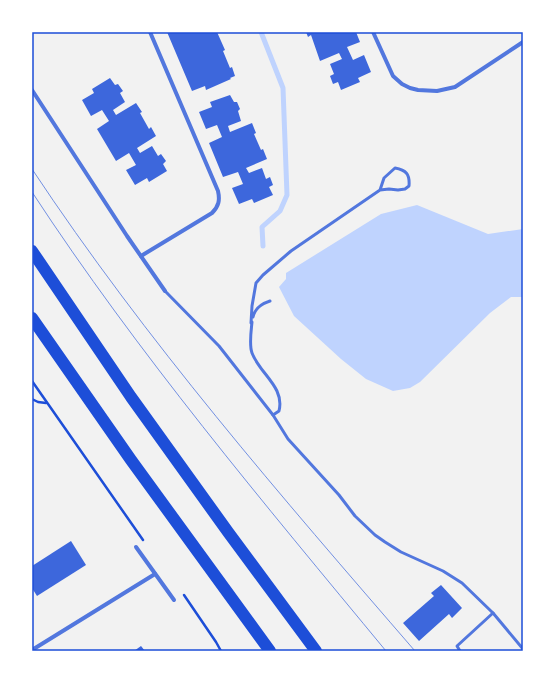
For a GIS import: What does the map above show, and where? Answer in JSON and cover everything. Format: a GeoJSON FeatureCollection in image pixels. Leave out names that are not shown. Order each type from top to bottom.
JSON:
{"type":"FeatureCollection","features":[{"type":"Feature","properties":{"kind":"highway"},"geometry":{"type":"LineString","coordinates":[[32,251],[131,397],[316,651]]}},
{"type":"Feature","properties":{"kind":"highway"},"geometry":{"type":"LineString","coordinates":[[32,318],[131,460],[270,651]]}},
{"type":"Feature","properties":{"kind":"street"},"geometry":{"type":"LineString","coordinates":[[141,256],[212,213],[218,206],[219,197],[215,183],[150,32]]}},
{"type":"Feature","properties":{"kind":"street"},"geometry":{"type":"LineString","coordinates":[[373,32],[393,76],[396,79],[410,88],[433,91],[446,90],[459,85],[523,42]]}},
{"type":"Feature","properties":{"kind":"street"},"geometry":{"type":"LineString","coordinates":[[32,90],[165,292]]}},
{"type":"Feature","properties":{"kind":"street"},"geometry":{"type":"LineString","coordinates":[[136,547],[174,600]]}},
{"type":"Feature","properties":{"kind":"street"},"geometry":{"type":"LineString","coordinates":[[32,650],[155,574]]}},
{"type":"Feature","properties":{"kind":"lane"},"geometry":{"type":"LineString","coordinates":[[273,415],[279,411],[280,397],[252,353],[251,323],[256,283],[263,274],[292,251],[380,190],[404,189],[409,186],[407,174],[402,169],[395,168],[384,178],[380,190]]}},
{"type":"Feature","properties":{"kind":"lane"},"geometry":{"type":"LineString","coordinates":[[165,292],[219,346],[273,415],[288,439],[366,527],[401,552],[443,571],[462,583],[493,614],[523,649]]}},
{"type":"Feature","properties":{"kind":"lane"},"geometry":{"type":"LineString","coordinates":[[251,323],[254,312],[260,305],[270,301]]}},
{"type":"Feature","properties":{"kind":"lane"},"geometry":{"type":"LineString","coordinates":[[460,651],[457,646],[493,614]]}},
{"type":"Feature","properties":{"kind":"path"},"geometry":{"type":"LineString","coordinates":[[32,381],[148,546]]}},
{"type":"Feature","properties":{"kind":"path"},"geometry":{"type":"LineString","coordinates":[[32,399],[38,402],[46,403]]}},
{"type":"Feature","properties":{"kind":"path"},"geometry":{"type":"LineString","coordinates":[[183,594],[221,651]]}},
{"type":"Feature","properties":{"kind":"water"},"geometry":{"type":"Polygon","coordinates":[[[417,205],[488,234],[523,229],[523,297],[511,297],[490,313],[420,382],[410,388],[393,391],[366,379],[341,359],[294,316],[279,287],[286,279],[286,273],[381,214],[417,205]]]}},
{"type":"Feature","properties":{"kind":"building"},"geometry":{"type":"Polygon","coordinates":[[[167,32],[217,32],[225,50],[223,51],[235,76],[206,90],[205,86],[192,91],[167,32]]]}},
{"type":"Feature","properties":{"kind":"building"},"geometry":{"type":"Polygon","coordinates":[[[306,32],[356,32],[360,42],[347,47],[353,60],[364,55],[371,72],[358,78],[360,82],[341,90],[338,82],[333,84],[330,76],[334,74],[330,64],[342,59],[339,53],[320,61],[311,35],[308,37],[306,32]]]}},
{"type":"Feature","properties":{"kind":"building"},"geometry":{"type":"Polygon","coordinates":[[[110,78],[115,85],[118,84],[123,91],[120,93],[125,102],[113,110],[116,115],[136,103],[142,112],[140,113],[149,129],[151,127],[156,136],[137,148],[140,153],[152,146],[158,156],[161,154],[166,161],[163,164],[167,171],[149,182],[147,178],[135,185],[126,170],[136,165],[129,153],[116,161],[97,129],[109,121],[102,110],[91,116],[82,100],[94,93],[92,89],[110,78]]]}},
{"type":"Feature","properties":{"kind":"building"},"geometry":{"type":"Polygon","coordinates":[[[230,95],[234,102],[237,102],[240,109],[238,111],[241,121],[228,126],[230,132],[252,123],[256,133],[254,134],[267,159],[246,168],[249,173],[262,168],[266,179],[270,177],[273,185],[269,187],[273,195],[254,203],[252,199],[239,204],[232,188],[243,184],[238,172],[223,177],[209,143],[222,137],[217,125],[206,129],[199,112],[212,107],[210,102],[230,95]]]}},
{"type":"Feature","properties":{"kind":"building"},"geometry":{"type":"Polygon","coordinates":[[[71,541],[86,565],[37,596],[32,588],[32,566],[71,541]]]}},
{"type":"Feature","properties":{"kind":"building"},"geometry":{"type":"Polygon","coordinates":[[[441,585],[462,608],[452,618],[449,614],[419,641],[403,623],[434,596],[431,593],[441,585]]]}},
{"type":"Feature","properties":{"kind":"building"},"geometry":{"type":"Polygon","coordinates":[[[141,646],[145,651],[134,651],[141,646]]]}},
{"type":"Feature","properties":{"kind":"waterway"},"geometry":{"type":"LineString","coordinates":[[261,32],[283,88],[287,195],[280,211],[262,227],[263,246]]}},
{"type":"Feature","properties":{"kind":"tram line"},"geometry":{"type":"LineString","coordinates":[[32,169],[121,295],[168,356],[265,476],[415,651]]}},
{"type":"Feature","properties":{"kind":"tram line"},"geometry":{"type":"LineString","coordinates":[[32,192],[73,252],[158,369],[248,483],[386,651]]}}]}
